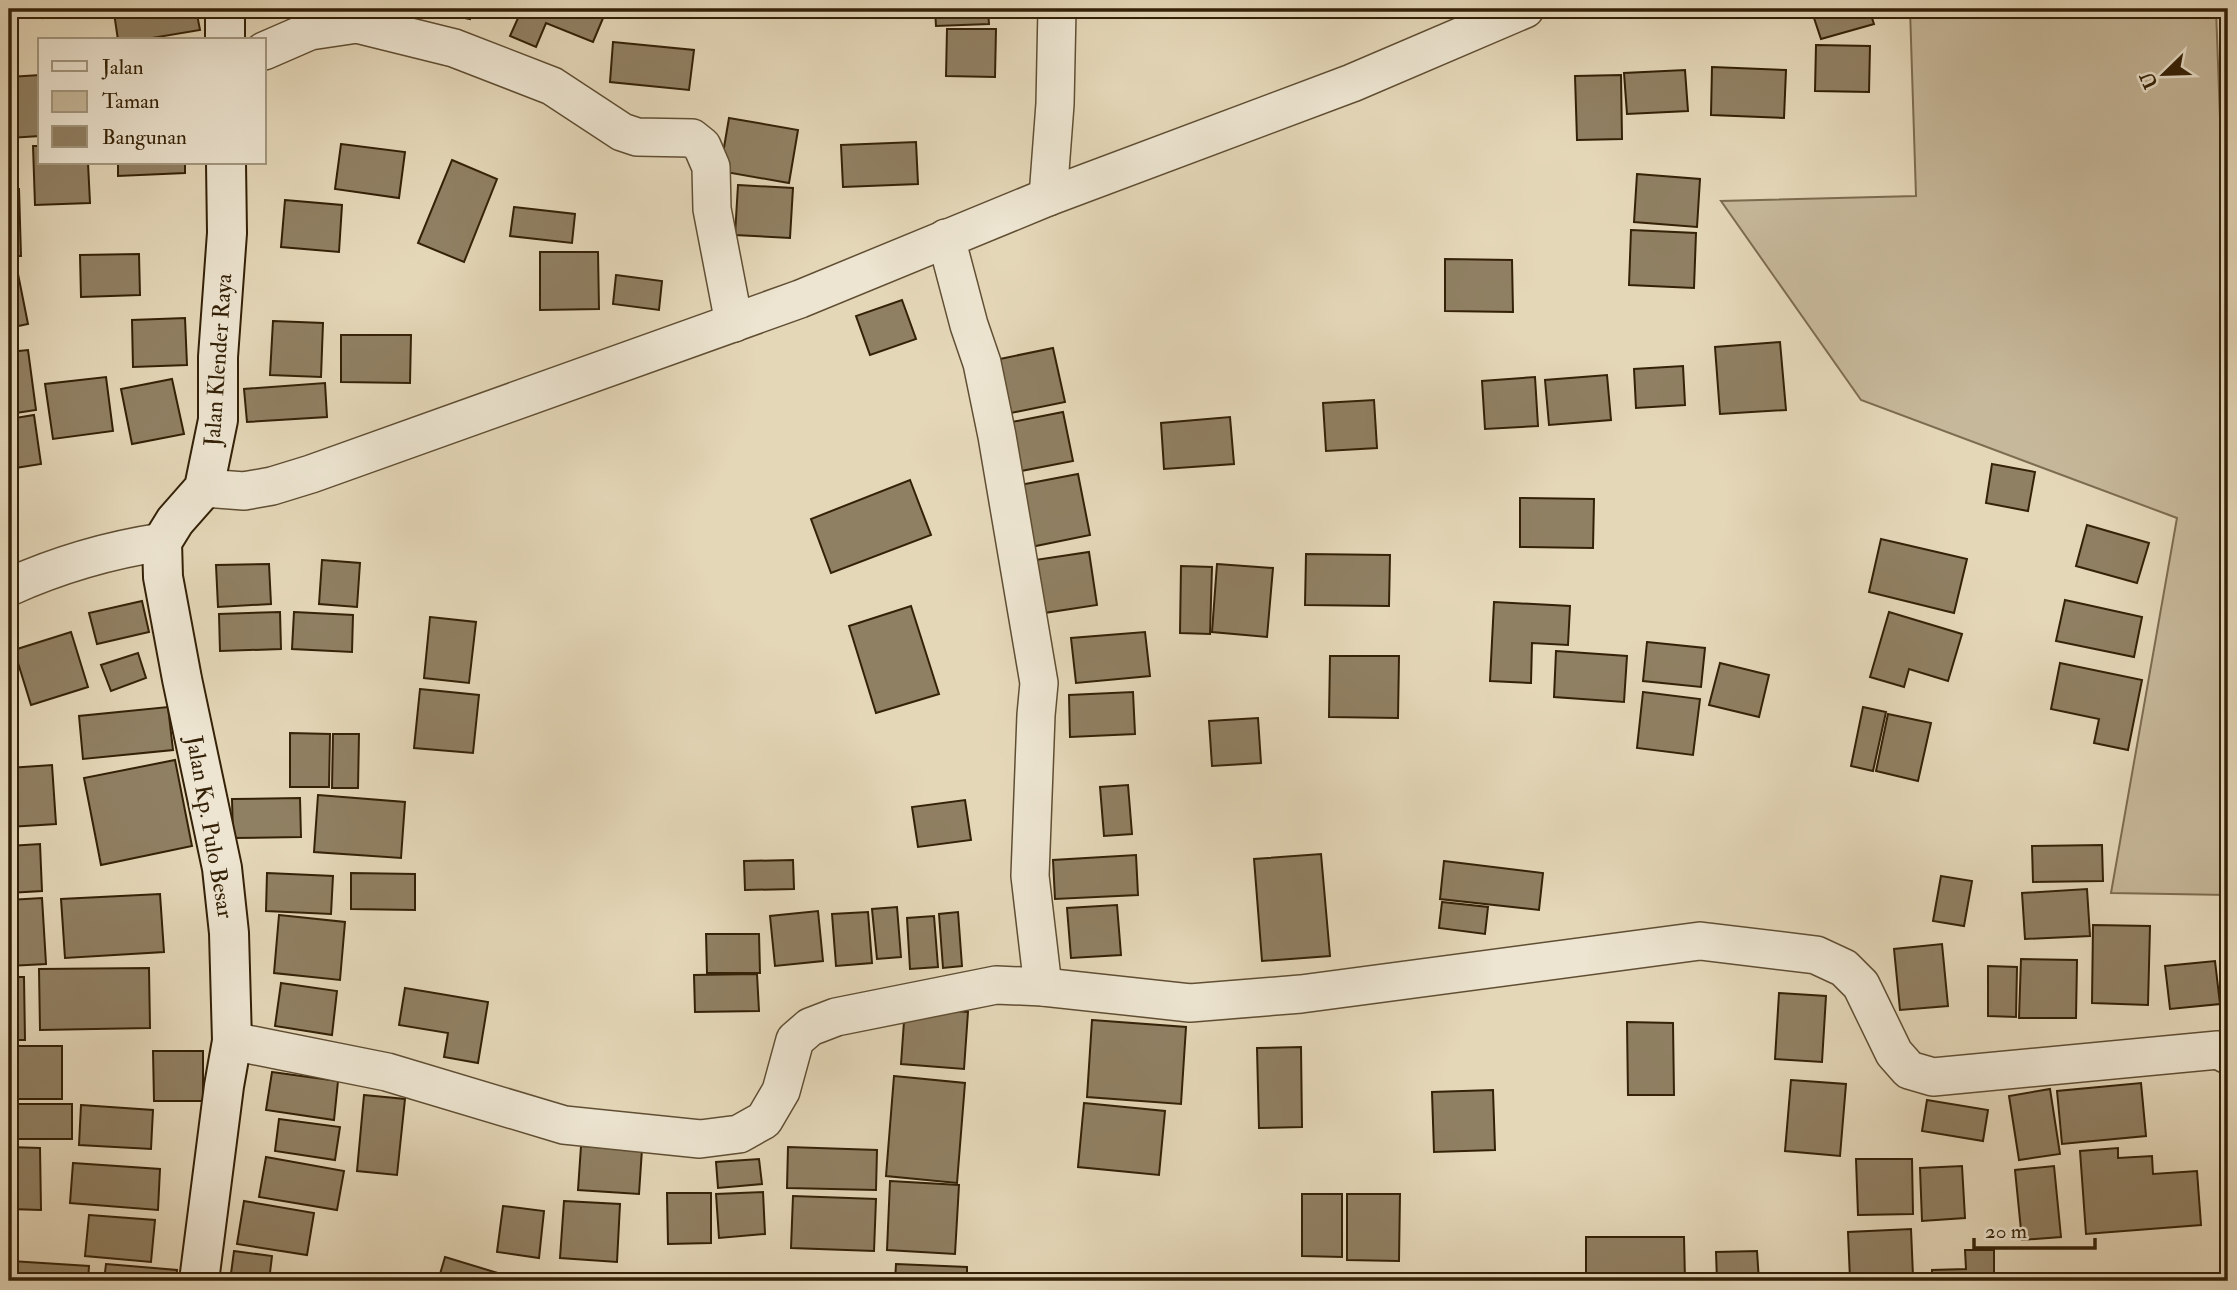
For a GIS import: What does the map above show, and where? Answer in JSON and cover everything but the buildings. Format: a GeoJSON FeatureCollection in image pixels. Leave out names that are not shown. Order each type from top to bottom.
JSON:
{"type":"FeatureCollection","features":[{"type":"Feature","properties":{"kind":"street"},"geometry":{"type":"LineString","coordinates":[[225,9],[225,38]]}},
{"type":"Feature","properties":{"kind":"street"},"geometry":{"type":"LineString","coordinates":[[1048,197],[1055,104],[1057,9]]}},
{"type":"Feature","properties":{"kind":"street"},"geometry":{"type":"LineString","coordinates":[[9,587],[90,556],[162,542],[174,521],[204,488],[244,491],[311,474],[734,323],[800,299],[1048,197],[1352,83],[1525,9]]}},
{"type":"Feature","properties":{"kind":"street"},"geometry":{"type":"LineString","coordinates":[[266,50],[310,31],[357,24],[454,48],[552,86],[622,132],[637,137],[682,137],[698,142],[706,152],[711,167],[712,209],[734,323]]}},
{"type":"Feature","properties":{"kind":"street","name":"Jalan Klender Raya"},"geometry":{"type":"LineString","coordinates":[[204,488],[218,420],[218,357],[228,233],[226,164]]}},
{"type":"Feature","properties":{"kind":"street"},"geometry":{"type":"LineString","coordinates":[[946,239],[982,363],[1039,683],[1030,876],[1043,987]]}},
{"type":"Feature","properties":{"kind":"street","name":"Jalan Kp. Pulo Besar"},"geometry":{"type":"LineString","coordinates":[[162,542],[163,577],[181,679],[222,868],[229,933],[232,1041],[200,1281]]}},
{"type":"Feature","properties":{"kind":"street"},"geometry":{"type":"LineString","coordinates":[[232,1041],[387,1072],[564,1125],[700,1139],[739,1134],[764,1120],[780,1091],[795,1040],[810,1027],[836,1017],[996,985],[1043,987],[1190,1003],[1301,994],[1700,941],[1816,955],[1844,968],[1861,985],[1894,1053],[1909,1070],[1933,1077],[2218,1050],[2228,1055]]}},
{"type":"Feature","properties":{"kind":"green space"},"geometry":{"type":"Polygon","coordinates":[[[1910,9],[2216,9],[2228,337],[2228,895],[2111,893],[2177,518],[1861,400],[1721,201],[1916,196],[1910,9]]]}}]}
